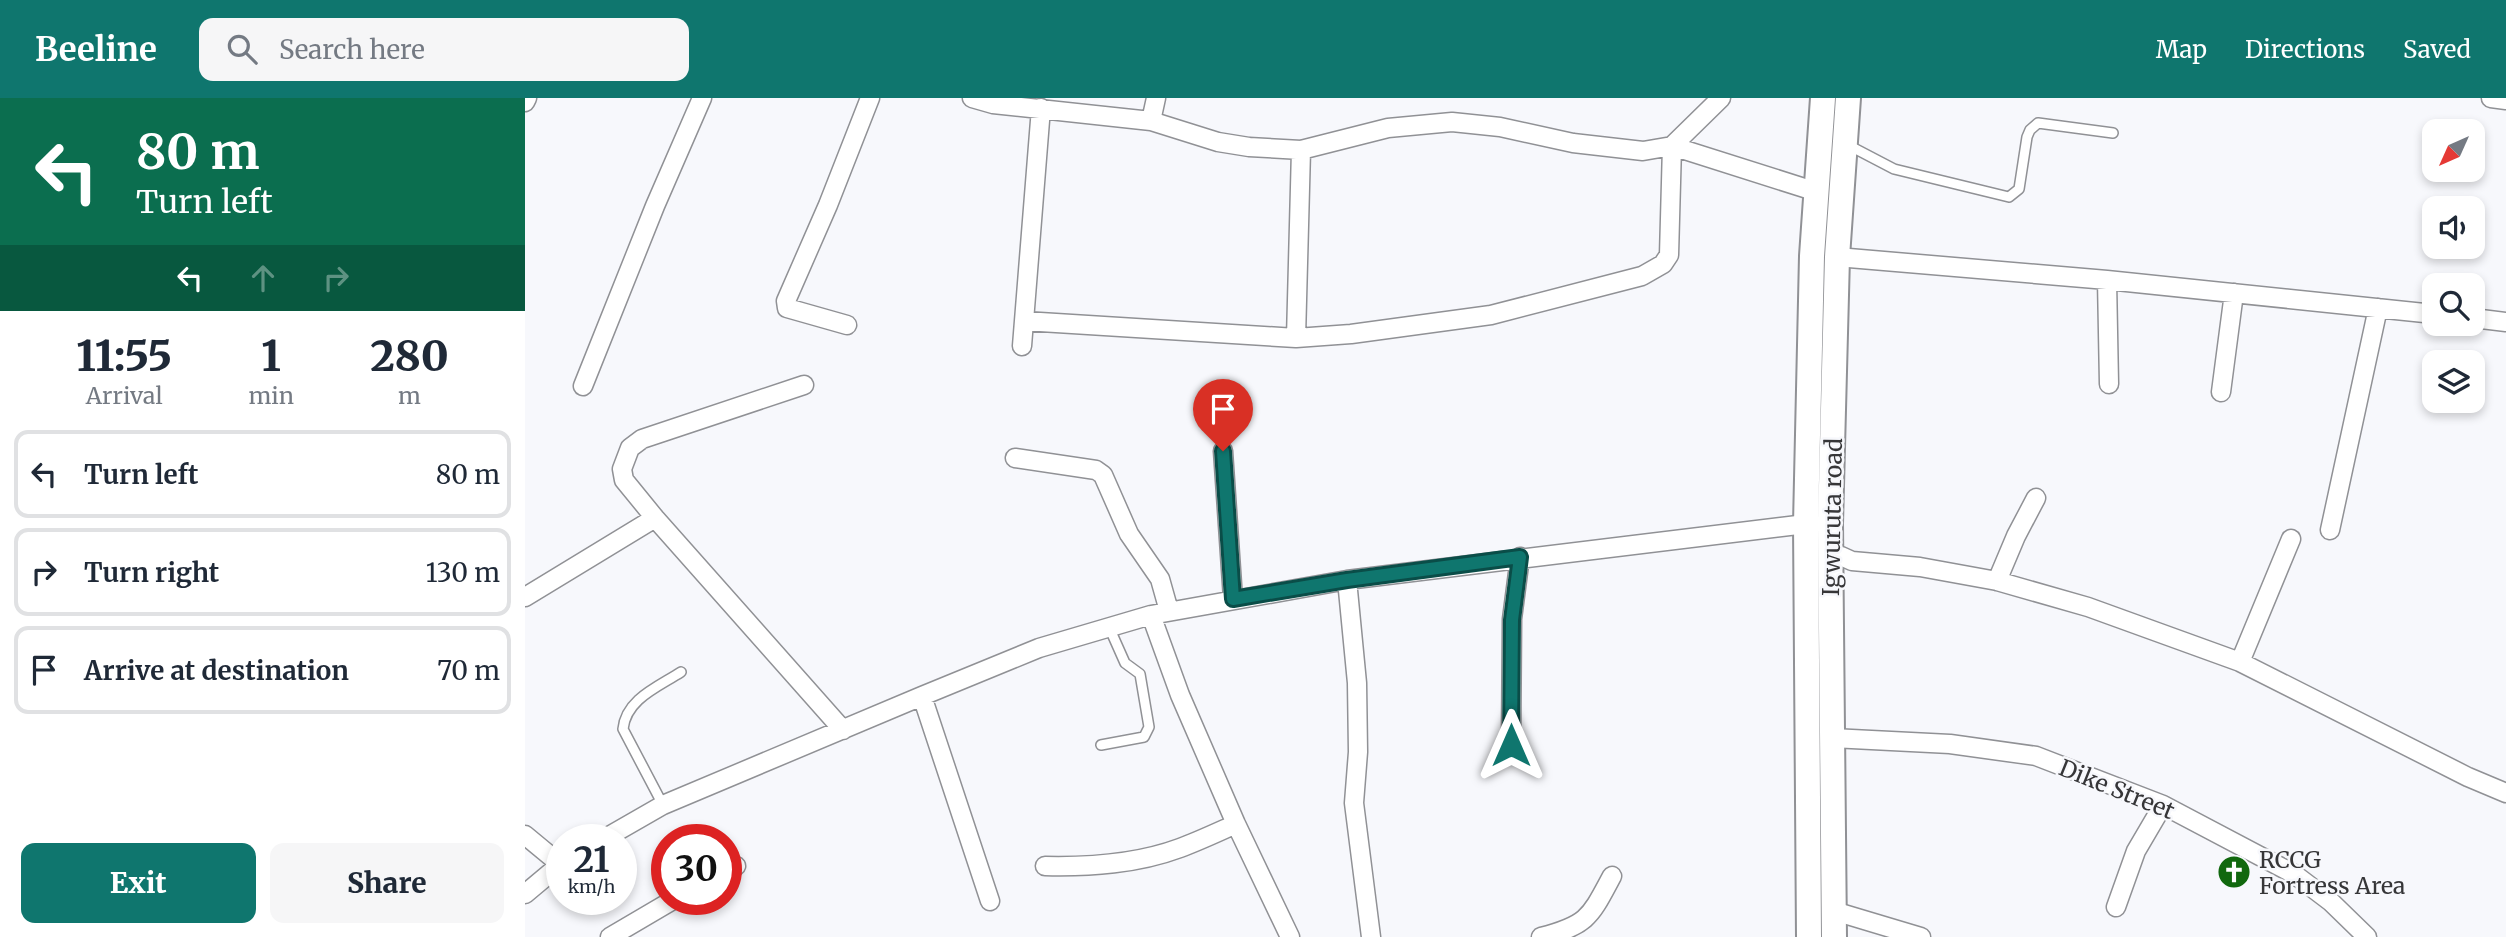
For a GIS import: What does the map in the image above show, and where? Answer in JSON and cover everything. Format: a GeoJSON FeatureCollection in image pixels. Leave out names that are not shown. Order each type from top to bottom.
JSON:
{"type":"FeatureCollection","features":[{"type":"Feature","properties":{"kind":"main road","name":"Igwuruta road"},"geometry":{"type":"LineString","coordinates":[[1809,937],[1806,524],[1812,256],[1823,98]]}},
{"type":"Feature","properties":{"kind":"main road","name":"Igwuruta road"},"geometry":{"type":"LineString","coordinates":[[1834,937],[1831,555],[1837,257],[1848,98]]}},
{"type":"Feature","properties":{"kind":"street"},"geometry":{"type":"LineString","coordinates":[[583,386],[655,206],[702,98]]}},
{"type":"Feature","properties":{"kind":"street"},"geometry":{"type":"LineString","coordinates":[[847,325],[795,312],[787,308],[786,301],[828,205],[870,98]]}},
{"type":"Feature","properties":{"kind":"street"},"geometry":{"type":"LineString","coordinates":[[972,98],[1151,121],[1218,142],[1249,148],[1301,150],[1388,128],[1452,122],[1500,127],[1584,144],[1643,151],[1672,146],[1817,192]]}},
{"type":"Feature","properties":{"kind":"street"},"geometry":{"type":"LineString","coordinates":[[1151,121],[1156,98]]}},
{"type":"Feature","properties":{"kind":"street"},"geometry":{"type":"LineString","coordinates":[[1024,321],[1296,338],[1351,334],[1491,315],[1642,276],[1663,264],[1669,255],[1672,146],[1721,98]]}},
{"type":"Feature","properties":{"kind":"street"},"geometry":{"type":"LineString","coordinates":[[2491,98],[2506,100]]}},
{"type":"Feature","properties":{"kind":"street"},"geometry":{"type":"LineString","coordinates":[[1022,346],[1041,108]]}},
{"type":"Feature","properties":{"kind":"street"},"geometry":{"type":"LineString","coordinates":[[1296,338],[1301,150]]}},
{"type":"Feature","properties":{"kind":"street"},"geometry":{"type":"LineString","coordinates":[[1837,257],[2107,280],[2422,313]]}},
{"type":"Feature","properties":{"kind":"street"},"geometry":{"type":"LineString","coordinates":[[2107,280],[2109,384]]}},
{"type":"Feature","properties":{"kind":"street"},"geometry":{"type":"LineString","coordinates":[[2221,392],[2234,293]]}},
{"type":"Feature","properties":{"kind":"street"},"geometry":{"type":"LineString","coordinates":[[2330,530],[2378,308]]}},
{"type":"Feature","properties":{"kind":"street"},"geometry":{"type":"LineString","coordinates":[[2485,319],[2506,322]]}},
{"type":"Feature","properties":{"kind":"street"},"geometry":{"type":"LineString","coordinates":[[804,385],[653,433],[630,447],[622,469],[624,480],[655,518],[843,730]]}},
{"type":"Feature","properties":{"kind":"street"},"geometry":{"type":"LineString","coordinates":[[1223,451],[1233,599]]}},
{"type":"Feature","properties":{"kind":"street"},"geometry":{"type":"LineString","coordinates":[[1015,458],[1096,470],[1103,475],[1129,534],[1160,579],[1160,613],[1179,695],[1290,937]]}},
{"type":"Feature","properties":{"kind":"street"},"geometry":{"type":"LineString","coordinates":[[1997,581],[2036,498]]}},
{"type":"Feature","properties":{"kind":"street"},"geometry":{"type":"LineString","coordinates":[[525,597],[655,518]]}},
{"type":"Feature","properties":{"kind":"street"},"geometry":{"type":"LineString","coordinates":[[630,824],[663,805],[1039,648],[1160,613],[1347,580],[1806,524]]}},
{"type":"Feature","properties":{"kind":"street"},"geometry":{"type":"LineString","coordinates":[[2240,662],[2291,539]]}},
{"type":"Feature","properties":{"kind":"street"},"geometry":{"type":"LineString","coordinates":[[1831,555],[1851,561],[1920,567],[1997,581],[2088,607],[2240,662],[2468,777],[2506,793]]}},
{"type":"Feature","properties":{"kind":"street"},"geometry":{"type":"LineString","coordinates":[[1511,745],[1512,620],[1520,557]]}},
{"type":"Feature","properties":{"kind":"street"},"geometry":{"type":"LineString","coordinates":[[1347,580],[1357,683],[1358,752],[1354,803],[1371,937]]}},
{"type":"Feature","properties":{"kind":"street"},"geometry":{"type":"LineString","coordinates":[[922,695],[990,901]]}},
{"type":"Feature","properties":{"kind":"street","name":"Dike Street"},"geometry":{"type":"LineString","coordinates":[[1832,738],[1950,744],[2036,756],[2163,806],[2294,874],[2331,902],[2367,937]]}},
{"type":"Feature","properties":{"kind":"street"},"geometry":{"type":"LineString","coordinates":[[2116,907],[2136,851],[2163,806]]}},
{"type":"Feature","properties":{"kind":"street"},"geometry":{"type":"LineString","coordinates":[[1045,866],[1086,866],[1138,859],[1179,849],[1236,824]]}},
{"type":"Feature","properties":{"kind":"street"},"geometry":{"type":"LineString","coordinates":[[525,835],[546,852]]}},
{"type":"Feature","properties":{"kind":"street"},"geometry":{"type":"LineString","coordinates":[[525,894],[546,876]]}},
{"type":"Feature","properties":{"kind":"street"},"geometry":{"type":"LineString","coordinates":[[1541,937],[1575,927],[1586,920],[1612,876]]}},
{"type":"Feature","properties":{"kind":"street"},"geometry":{"type":"LineString","coordinates":[[1834,911],[1921,937]]}},
{"type":"Feature","properties":{"kind":"street"},"geometry":{"type":"LineString","coordinates":[[610,937],[651,913]]}},
{"type":"Feature","properties":{"kind":"lane"},"geometry":{"type":"LineString","coordinates":[[1845,143],[1894,169],[2009,197],[2019,189],[2027,137],[2038,123],[2113,133]]}},
{"type":"Feature","properties":{"kind":"lane"},"geometry":{"type":"LineString","coordinates":[[1101,745],[1144,737],[1149,727],[1140,674],[1125,663],[1109,627]]}},
{"type":"Feature","properties":{"kind":"lane"},"geometry":{"type":"LineString","coordinates":[[663,805],[623,729],[624,715],[633,703],[681,671]]}},
{"type":"Feature","properties":{"kind":"place","name":"RCCG Fortress Area"},"geometry":{"type":"Point","coordinates":[2234,872]}},
{"type":"Feature","properties":{"kind":"route"},"geometry":{"type":"LineString","coordinates":[[1223,451],[1233,599],[1347,580],[1520,557],[1512,620],[1511,745]]}}]}
